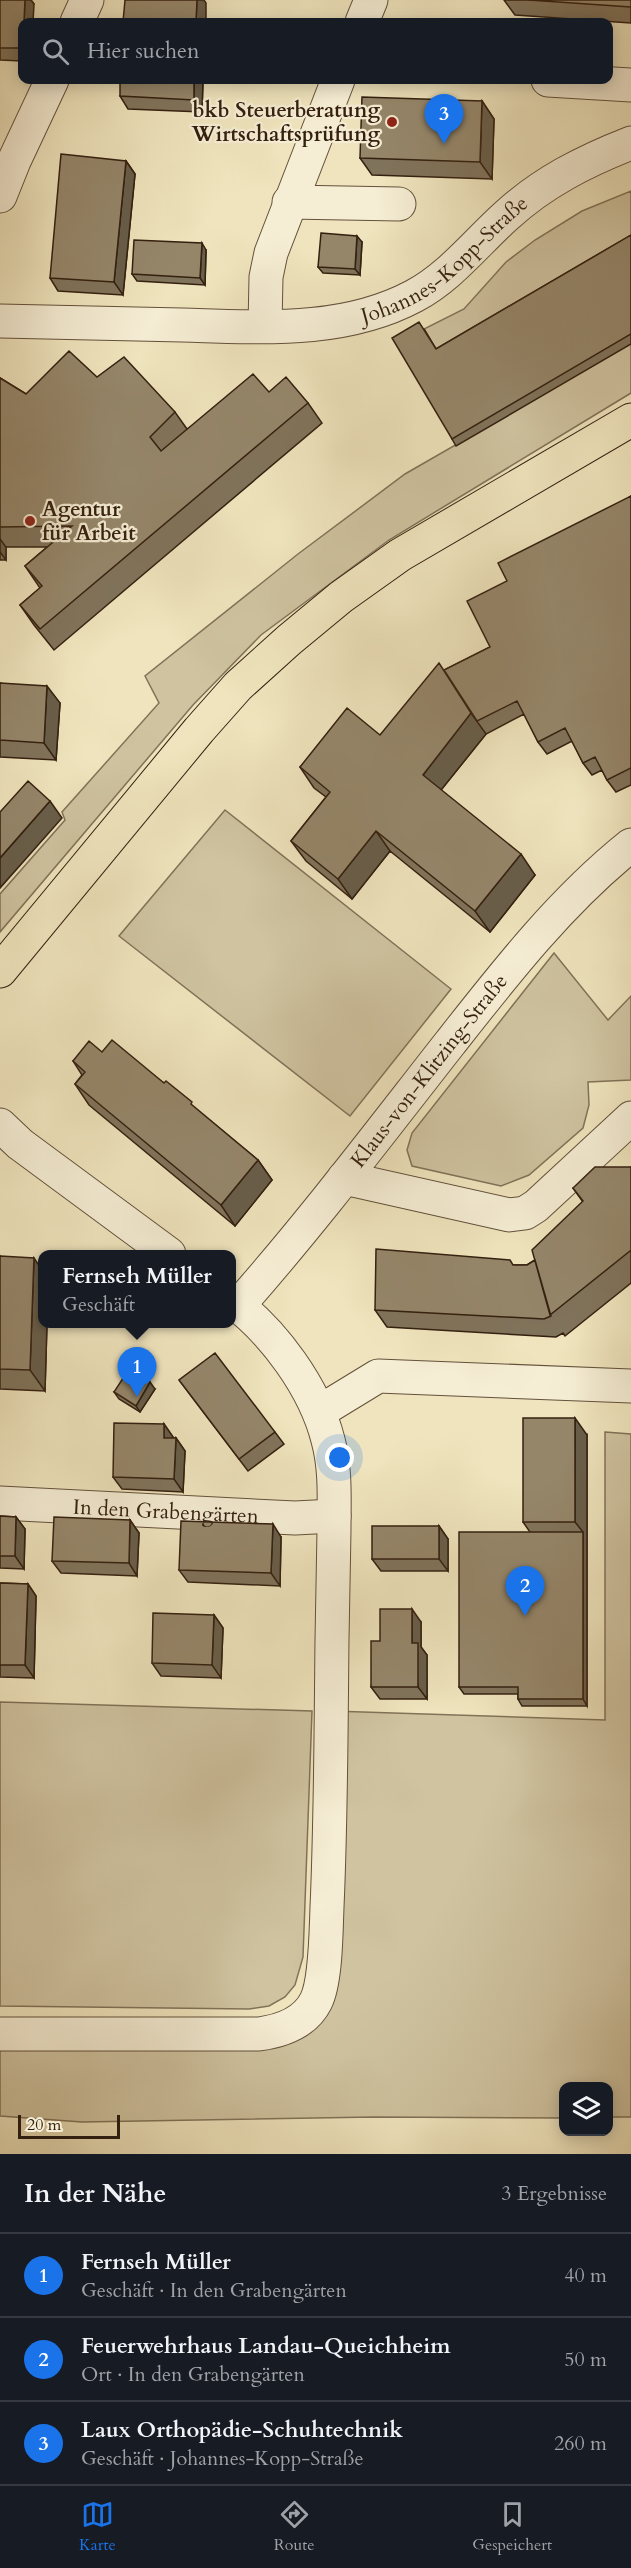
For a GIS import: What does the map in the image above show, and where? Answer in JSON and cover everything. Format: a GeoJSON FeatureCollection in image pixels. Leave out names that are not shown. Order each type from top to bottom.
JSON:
{"type":"FeatureCollection","features":[{"type":"Feature","properties":{"kind":"main road"},"geometry":{"type":"LineString","coordinates":[[0,971],[199,730],[238,686],[289,640],[341,597],[400,555],[631,420]]}},
{"type":"Feature","properties":{"kind":"street"},"geometry":{"type":"LineString","coordinates":[[79,18],[87,0]]}},
{"type":"Feature","properties":{"kind":"street"},"geometry":{"type":"LineString","coordinates":[[364,18],[371,0]]}},
{"type":"Feature","properties":{"kind":"street"},"geometry":{"type":"LineString","coordinates":[[0,196],[50,84]]}},
{"type":"Feature","properties":{"kind":"street"},"geometry":{"type":"LineString","coordinates":[[265,326],[266,276],[271,253],[289,202],[339,84]]}},
{"type":"Feature","properties":{"kind":"street"},"geometry":{"type":"LineString","coordinates":[[613,84],[631,85]]}},
{"type":"Feature","properties":{"kind":"street","name":"Johannes-Kopp-Straße"},"geometry":{"type":"LineString","coordinates":[[0,321],[265,326],[314,325],[342,321],[394,305],[414,296],[436,282],[539,189],[623,149]]}},
{"type":"Feature","properties":{"kind":"street"},"geometry":{"type":"LineString","coordinates":[[289,202],[399,204]]}},
{"type":"Feature","properties":{"kind":"street","name":"Klaus-von-Klitzing-Straße"},"geometry":{"type":"LineString","coordinates":[[236,1302],[290,1247],[541,932],[569,902],[631,845]]}},
{"type":"Feature","properties":{"kind":"street"},"geometry":{"type":"LineString","coordinates":[[344,1178],[509,1215],[518,1215],[536,1206],[631,1118]]}},
{"type":"Feature","properties":{"kind":"street"},"geometry":{"type":"LineString","coordinates":[[7,1138],[163,1250]]}},
{"type":"Feature","properties":{"kind":"street"},"geometry":{"type":"LineString","coordinates":[[0,2034],[259,2034],[286,2029],[310,2009],[321,1987],[326,1923],[332,1711],[334,1516],[329,1441],[319,1412],[285,1353],[236,1304]]}},
{"type":"Feature","properties":{"kind":"street"},"geometry":{"type":"LineString","coordinates":[[319,1412],[378,1376],[631,1386]]}},
{"type":"Feature","properties":{"kind":"street","name":"In den Grabengärten"},"geometry":{"type":"LineString","coordinates":[[0,1503],[295,1518],[334,1516]]}},
{"type":"Feature","properties":{"kind":"shaded area"},"geometry":{"type":"Polygon","coordinates":[[[631,191],[631,244],[440,356],[424,329],[464,309],[506,262],[535,240],[582,211],[631,191]]]}},
{"type":"Feature","properties":{"kind":"shaded area"},"geometry":{"type":"Polygon","coordinates":[[[631,344],[631,393],[389,540],[261,635],[193,705],[0,932],[0,894],[65,820],[62,812],[159,703],[145,676],[298,554],[405,474],[631,344]]]}},
{"type":"Feature","properties":{"kind":"shaded area"},"geometry":{"type":"Polygon","coordinates":[[[225,810],[451,989],[350,1116],[119,936],[225,810]]]}},
{"type":"Feature","properties":{"kind":"shaded area"},"geometry":{"type":"Polygon","coordinates":[[[554,953],[608,1020],[631,996],[631,1080],[588,1082],[589,1105],[583,1128],[529,1175],[501,1186],[412,1166],[407,1150],[412,1133],[554,953]]]}},
{"type":"Feature","properties":{"kind":"shaded area"},"geometry":{"type":"Polygon","coordinates":[[[605,1432],[631,1434],[631,2117],[613,2117],[613,2082],[559,2082],[559,2118],[374,2117],[82,2122],[0,2116],[0,2034],[259,2034],[310,2009],[332,1711],[605,1720],[605,1432]]]}},
{"type":"Feature","properties":{"kind":"shaded area"},"geometry":{"type":"Polygon","coordinates":[[[0,1702],[312,1711],[303,1957],[295,1985],[285,1997],[269,2006],[249,2009],[0,2006],[0,1702]]]}},
{"type":"Feature","properties":{"kind":"building"},"geometry":{"type":"Polygon","coordinates":[[[0,0],[25,0],[24,18],[18,18],[18,48],[0,48],[0,0]]]}},
{"type":"Feature","properties":{"kind":"building"},"geometry":{"type":"Polygon","coordinates":[[[125,0],[197,0],[196,18],[123,18],[125,0]]]}},
{"type":"Feature","properties":{"kind":"building"},"geometry":{"type":"Polygon","coordinates":[[[529,0],[631,0],[631,7],[529,0]]]}},
{"type":"Feature","properties":{"kind":"building"},"geometry":{"type":"Polygon","coordinates":[[[120,84],[194,84],[194,100],[120,96],[120,84]]]}},
{"type":"Feature","properties":{"kind":"building"},"geometry":{"type":"Polygon","coordinates":[[[362,97],[482,101],[480,162],[360,158],[362,97]]]}},
{"type":"Feature","properties":{"kind":"building"},"geometry":{"type":"Polygon","coordinates":[[[61,154],[126,161],[114,282],[50,278],[61,154]]]}},
{"type":"Feature","properties":{"kind":"building"},"geometry":{"type":"Polygon","coordinates":[[[321,233],[357,236],[355,269],[318,267],[321,233]]]}},
{"type":"Feature","properties":{"kind":"building"},"geometry":{"type":"Polygon","coordinates":[[[631,235],[631,334],[452,439],[392,338],[419,322],[436,349],[631,235]]]}},
{"type":"Feature","properties":{"kind":"building"},"geometry":{"type":"Polygon","coordinates":[[[134,240],[202,243],[200,278],[132,274],[134,240]]]}},
{"type":"Feature","properties":{"kind":"building"},"geometry":{"type":"Polygon","coordinates":[[[69,351],[97,377],[124,357],[175,412],[150,437],[161,451],[253,374],[269,392],[286,377],[308,403],[40,629],[20,605],[42,586],[25,566],[72,526],[0,527],[0,378],[26,394],[69,351]]]}},
{"type":"Feature","properties":{"kind":"building"},"geometry":{"type":"Polygon","coordinates":[[[631,496],[631,768],[607,780],[595,757],[583,763],[565,728],[538,742],[517,701],[477,721],[444,670],[490,647],[467,601],[507,581],[498,563],[631,496]]]}},
{"type":"Feature","properties":{"kind":"building"},"geometry":{"type":"Polygon","coordinates":[[[439,663],[471,713],[423,775],[521,854],[475,911],[376,831],[338,879],[291,841],[330,792],[300,767],[347,708],[380,735],[439,663]]]}},
{"type":"Feature","properties":{"kind":"building"},"geometry":{"type":"Polygon","coordinates":[[[0,683],[47,686],[44,743],[0,740],[0,683]]]}},
{"type":"Feature","properties":{"kind":"building"},"geometry":{"type":"Polygon","coordinates":[[[28,781],[50,801],[0,858],[0,812],[28,781]]]}},
{"type":"Feature","properties":{"kind":"building"},"geometry":{"type":"Polygon","coordinates":[[[112,1040],[164,1083],[166,1081],[192,1102],[191,1104],[258,1160],[221,1205],[75,1084],[85,1072],[73,1061],[89,1041],[102,1052],[112,1040]]]}},
{"type":"Feature","properties":{"kind":"building"},"geometry":{"type":"Polygon","coordinates":[[[595,1167],[631,1167],[631,1252],[550,1315],[532,1250],[583,1201],[573,1188],[595,1167]]]}},
{"type":"Feature","properties":{"kind":"building"},"geometry":{"type":"Polygon","coordinates":[[[376,1249],[510,1260],[513,1265],[527,1265],[535,1260],[551,1316],[544,1319],[375,1310],[376,1249]]]}},
{"type":"Feature","properties":{"kind":"building"},"geometry":{"type":"Polygon","coordinates":[[[0,1256],[34,1258],[30,1370],[0,1369],[0,1256]]]}},
{"type":"Feature","properties":{"kind":"building"},"geometry":{"type":"Polygon","coordinates":[[[215,1353],[275,1432],[239,1459],[179,1380],[215,1353]]]}},
{"type":"Feature","properties":{"kind":"building"},"geometry":{"type":"Polygon","coordinates":[[[129,1369],[150,1382],[136,1406],[114,1392],[129,1369]]]}},
{"type":"Feature","properties":{"kind":"building"},"geometry":{"type":"Polygon","coordinates":[[[523,1418],[575,1418],[575,1522],[523,1522],[523,1418]]]}},
{"type":"Feature","properties":{"kind":"building"},"geometry":{"type":"Polygon","coordinates":[[[114,1423],[164,1424],[164,1438],[176,1438],[174,1479],[113,1477],[114,1423]]]}},
{"type":"Feature","properties":{"kind":"building"},"geometry":{"type":"Polygon","coordinates":[[[0,1516],[16,1517],[15,1556],[0,1556],[0,1516]]]}},
{"type":"Feature","properties":{"kind":"building"},"geometry":{"type":"Polygon","coordinates":[[[54,1517],[130,1520],[129,1563],[52,1561],[54,1517]]]}},
{"type":"Feature","properties":{"kind":"building"},"geometry":{"type":"Polygon","coordinates":[[[181,1521],[273,1524],[271,1573],[179,1570],[181,1521]]]}},
{"type":"Feature","properties":{"kind":"building"},"geometry":{"type":"Polygon","coordinates":[[[372,1526],[439,1526],[439,1559],[372,1559],[372,1526]]]}},
{"type":"Feature","properties":{"kind":"building"},"geometry":{"type":"Polygon","coordinates":[[[459,1532],[583,1532],[583,1699],[518,1699],[518,1687],[459,1687],[459,1532]]]}},
{"type":"Feature","properties":{"kind":"building"},"geometry":{"type":"Polygon","coordinates":[[[0,1583],[28,1584],[25,1665],[0,1665],[0,1583]]]}},
{"type":"Feature","properties":{"kind":"building"},"geometry":{"type":"Polygon","coordinates":[[[380,1609],[412,1609],[412,1643],[418,1643],[418,1687],[371,1687],[371,1641],[380,1641],[380,1609]]]}},
{"type":"Feature","properties":{"kind":"building"},"geometry":{"type":"Polygon","coordinates":[[[153,1613],[214,1615],[212,1665],[152,1663],[153,1613]]]}},
{"type":"Feature","properties":{"kind":"place","name":"bkb Steuerberatung Wirtschaftsprüfung"},"geometry":{"type":"Point","coordinates":[392,122]}},
{"type":"Feature","properties":{"kind":"place","name":"Laux Orthopädie-Schuhtechnik"},"geometry":{"type":"Point","coordinates":[444,144]}},
{"type":"Feature","properties":{"kind":"place","name":"Agentur für Arbeit"},"geometry":{"type":"Point","coordinates":[30,521]}},
{"type":"Feature","properties":{"kind":"place","name":"Fernseh Müller"},"geometry":{"type":"Point","coordinates":[137,1397]}},
{"type":"Feature","properties":{"kind":"place","name":"Feuerwehrhaus Landau-Queichheim"},"geometry":{"type":"Point","coordinates":[525,1616]}}]}
